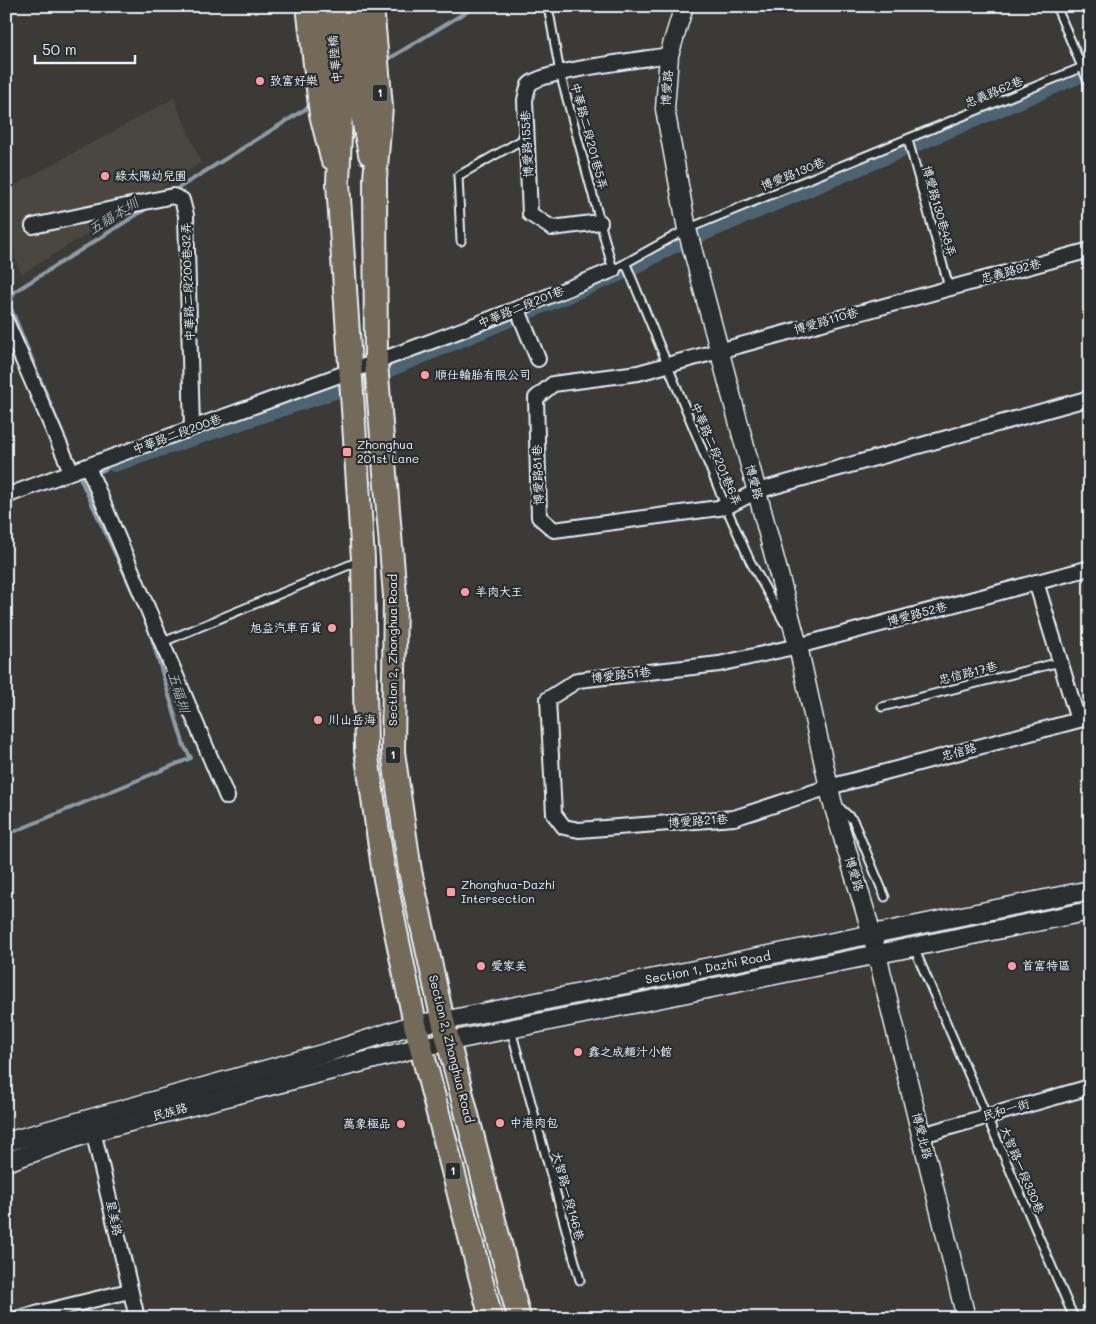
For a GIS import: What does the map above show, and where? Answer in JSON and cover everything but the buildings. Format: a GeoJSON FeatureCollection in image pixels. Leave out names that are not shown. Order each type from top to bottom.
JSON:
{"type":"FeatureCollection","features":[{"type":"Feature","properties":{"kind":"main road","name":"1"},"geometry":{"type":"LineString","coordinates":[[308,6],[321,114],[338,183],[349,372],[363,559],[366,750],[384,874],[415,1024],[491,1318]]}},
{"type":"Feature","properties":{"kind":"main road","name":"中華陸橋"},"geometry":{"type":"LineString","coordinates":[[329,6],[351,110]]}},
{"type":"Feature","properties":{"kind":"main road","name":"中華陸橋"},"geometry":{"type":"LineString","coordinates":[[350,6],[351,110]]}},
{"type":"Feature","properties":{"kind":"main road","name":"Section 2, Zhonghua Road"},"geometry":{"type":"LineString","coordinates":[[372,6],[381,107],[375,179],[376,363],[395,596],[393,752],[410,870],[446,1032],[519,1318]]}},
{"type":"Feature","properties":{"kind":"main road","name":"1"},"geometry":{"type":"LineString","coordinates":[[338,183],[351,110]]}},
{"type":"Feature","properties":{"kind":"main road","name":"Section 2, Zhonghua Road"},"geometry":{"type":"LineString","coordinates":[[351,110],[375,179]]}},
{"type":"Feature","properties":{"kind":"street","name":"博愛路"},"geometry":{"type":"LineString","coordinates":[[684,6],[669,55],[665,110],[687,229],[798,646],[830,794],[878,955]]}},
{"type":"Feature","properties":{"kind":"street","name":"博愛路155巷"},"geometry":{"type":"LineString","coordinates":[[600,222],[552,228],[530,214],[525,100],[529,85],[538,79],[560,72],[669,55]]}},
{"type":"Feature","properties":{"kind":"street","name":"中華路二段200巷32弄"},"geometry":{"type":"LineString","coordinates":[[33,226],[173,196],[182,200],[186,215],[192,427]]}},
{"type":"Feature","properties":{"kind":"street","name":"忠義路92巷"},"geometry":{"type":"LineString","coordinates":[[932,292],[1090,250]]}},
{"type":"Feature","properties":{"kind":"street","name":"中華路二段201巷"},"geometry":{"type":"LineString","coordinates":[[349,372],[518,310],[620,267]]}},
{"type":"Feature","properties":{"kind":"street","name":"博愛路110巷"},"geometry":{"type":"LineString","coordinates":[[719,351],[932,292]]}},
{"type":"Feature","properties":{"kind":"street"},"geometry":{"type":"LineString","coordinates":[[518,310],[538,359]]}},
{"type":"Feature","properties":{"kind":"street"},"geometry":{"type":"LineString","coordinates":[[6,321],[71,472]]}},
{"type":"Feature","properties":{"kind":"street","name":"博愛路81巷"},"geometry":{"type":"LineString","coordinates":[[719,351],[638,373],[553,384],[536,398],[539,518],[554,530],[726,507],[757,491],[1090,398]]}},
{"type":"Feature","properties":{"kind":"street","name":"中華路二段200巷"},"geometry":{"type":"LineString","coordinates":[[6,496],[192,427],[349,372]]}},
{"type":"Feature","properties":{"kind":"street"},"geometry":{"type":"LineString","coordinates":[[88,467],[227,797]]}},
{"type":"Feature","properties":{"kind":"street","name":"博愛路52巷"},"geometry":{"type":"LineString","coordinates":[[798,646],[1090,568]]}},
{"type":"Feature","properties":{"kind":"street"},"geometry":{"type":"LineString","coordinates":[[1036,582],[1060,662],[1084,718]]}},
{"type":"Feature","properties":{"kind":"street","name":"博愛路51巷"},"geometry":{"type":"LineString","coordinates":[[564,826],[554,814],[548,699],[578,680],[719,664],[798,646]]}},
{"type":"Feature","properties":{"kind":"street","name":"忠信路"},"geometry":{"type":"LineString","coordinates":[[830,794],[1084,718]]}},
{"type":"Feature","properties":{"kind":"street","name":"博愛路21巷"},"geometry":{"type":"LineString","coordinates":[[564,826],[579,830],[734,818],[830,794]]}},
{"type":"Feature","properties":{"kind":"street","name":"Section 1, Dazhi Road"},"geometry":{"type":"LineString","coordinates":[[332,1060],[421,1047],[446,1032],[872,934],[1090,890]]}},
{"type":"Feature","properties":{"kind":"street","name":"Section 1, Dazhi Road"},"geometry":{"type":"LineString","coordinates":[[332,1060],[415,1024],[446,1032],[511,1030],[1090,911]]}},
{"type":"Feature","properties":{"kind":"street","name":"博愛北路"},"geometry":{"type":"LineString","coordinates":[[878,955],[966,1318]]}},
{"type":"Feature","properties":{"kind":"street","name":"民族路"},"geometry":{"type":"LineString","coordinates":[[6,1142],[92,1125],[332,1060]]}},
{"type":"Feature","properties":{"kind":"street","name":"民和一街"},"geometry":{"type":"LineString","coordinates":[[922,1135],[986,1115],[1090,1087]]}},
{"type":"Feature","properties":{"kind":"street","name":"民族路"},"geometry":{"type":"LineString","coordinates":[[6,1162],[92,1125]]}},
{"type":"Feature","properties":{"kind":"street","name":"星美路"},"geometry":{"type":"LineString","coordinates":[[92,1125],[129,1291],[137,1318]]}},
{"type":"Feature","properties":{"kind":"street"},"geometry":{"type":"LineString","coordinates":[[19,1318],[129,1291]]}},
{"type":"Feature","properties":{"kind":"lane","name":"中華路二段201巷5弄"},"geometry":{"type":"LineString","coordinates":[[548,6],[560,72],[600,222],[620,267]]}},
{"type":"Feature","properties":{"kind":"lane"},"geometry":{"type":"LineString","coordinates":[[1056,6],[1090,86]]}},
{"type":"Feature","properties":{"kind":"lane","name":"忠義路62巷"},"geometry":{"type":"LineString","coordinates":[[908,140],[1090,64]]}},
{"type":"Feature","properties":{"kind":"lane"},"geometry":{"type":"LineString","coordinates":[[461,241],[458,176],[527,137]]}},
{"type":"Feature","properties":{"kind":"lane","name":"博愛路130巷"},"geometry":{"type":"LineString","coordinates":[[687,229],[908,140]]}},
{"type":"Feature","properties":{"kind":"lane","name":"博愛路130巷48弄"},"geometry":{"type":"LineString","coordinates":[[908,140],[949,287]]}},
{"type":"Feature","properties":{"kind":"lane","name":"中華路二段201巷"},"geometry":{"type":"LineString","coordinates":[[620,267],[687,229]]}},
{"type":"Feature","properties":{"kind":"lane","name":"中華路二段201巷6弄"},"geometry":{"type":"LineString","coordinates":[[620,267],[666,366],[750,561],[798,646]]}},
{"type":"Feature","properties":{"kind":"lane"},"geometry":{"type":"LineString","coordinates":[[163,642],[363,559]]}},
{"type":"Feature","properties":{"kind":"lane","name":"忠信路17巷"},"geometry":{"type":"LineString","coordinates":[[882,707],[1060,662]]}},
{"type":"Feature","properties":{"kind":"lane"},"geometry":{"type":"LineString","coordinates":[[830,794],[853,820],[886,897]]}},
{"type":"Feature","properties":{"kind":"lane","name":"大智路一段330巷"},"geometry":{"type":"LineString","coordinates":[[914,948],[1074,1318]]}},
{"type":"Feature","properties":{"kind":"lane","name":"大智路一段146巷"},"geometry":{"type":"LineString","coordinates":[[511,1030],[580,1280]]}},
{"type":"Feature","properties":{"kind":"shaded area","name":"綠太陽幼兒園"},"geometry":{"type":"Polygon","coordinates":[[[174,98],[201,163],[22,274],[6,239],[6,190],[174,98]]]}},
{"type":"Feature","properties":{"kind":"waterway","name":"五福本圳"},"geometry":{"type":"LineString","coordinates":[[385,61],[476,6]]}},
{"type":"Feature","properties":{"kind":"waterway"},"geometry":{"type":"LineString","coordinates":[[114,465],[344,389],[630,270],[670,248],[1090,72]]}},
{"type":"Feature","properties":{"kind":"waterway","name":"五福本圳"},"geometry":{"type":"LineString","coordinates":[[172,192],[312,105]]}},
{"type":"Feature","properties":{"kind":"waterway","name":"五福本圳"},"geometry":{"type":"LineString","coordinates":[[75,464],[10,306],[14,292],[149,207]]}},
{"type":"Feature","properties":{"kind":"waterway","name":"五福圳"},"geometry":{"type":"LineString","coordinates":[[95,474],[114,465]]}},
{"type":"Feature","properties":{"kind":"waterway","name":"五福圳"},"geometry":{"type":"LineString","coordinates":[[89,477],[81,480],[139,605]]}},
{"type":"Feature","properties":{"kind":"waterway","name":"五福圳"},"geometry":{"type":"LineString","coordinates":[[6,835],[191,758],[184,746],[148,625]]}},
{"type":"Feature","properties":{"kind":"place","name":"致富好樂"},"geometry":{"type":"Point","coordinates":[260,81]}},
{"type":"Feature","properties":{"kind":"place","name":"綠太陽幼兒園"},"geometry":{"type":"Point","coordinates":[105,176]}},
{"type":"Feature","properties":{"kind":"place","name":"順仕輪胎有限公司"},"geometry":{"type":"Point","coordinates":[425,375]}},
{"type":"Feature","properties":{"kind":"place","name":"Zhonghua 201st Lane"},"geometry":{"type":"Point","coordinates":[347,452]}},
{"type":"Feature","properties":{"kind":"place","name":"羊肉大王"},"geometry":{"type":"Point","coordinates":[465,592]}},
{"type":"Feature","properties":{"kind":"place","name":"旭益汽車百貨"},"geometry":{"type":"Point","coordinates":[332,628]}},
{"type":"Feature","properties":{"kind":"place","name":"川山岳海"},"geometry":{"type":"Point","coordinates":[318,720]}},
{"type":"Feature","properties":{"kind":"place","name":"Zhonghua-Dazhi Intersection"},"geometry":{"type":"Point","coordinates":[451,892]}},
{"type":"Feature","properties":{"kind":"place","name":"愛家美"},"geometry":{"type":"Point","coordinates":[481,966]}},
{"type":"Feature","properties":{"kind":"place","name":"首富特區"},"geometry":{"type":"Point","coordinates":[1012,966]}},
{"type":"Feature","properties":{"kind":"place","name":"鑫之成麵汁小館"},"geometry":{"type":"Point","coordinates":[578,1052]}},
{"type":"Feature","properties":{"kind":"place","name":"中港肉包"},"geometry":{"type":"Point","coordinates":[500,1123]}},
{"type":"Feature","properties":{"kind":"place","name":"萬象極品"},"geometry":{"type":"Point","coordinates":[401,1124]}}]}
